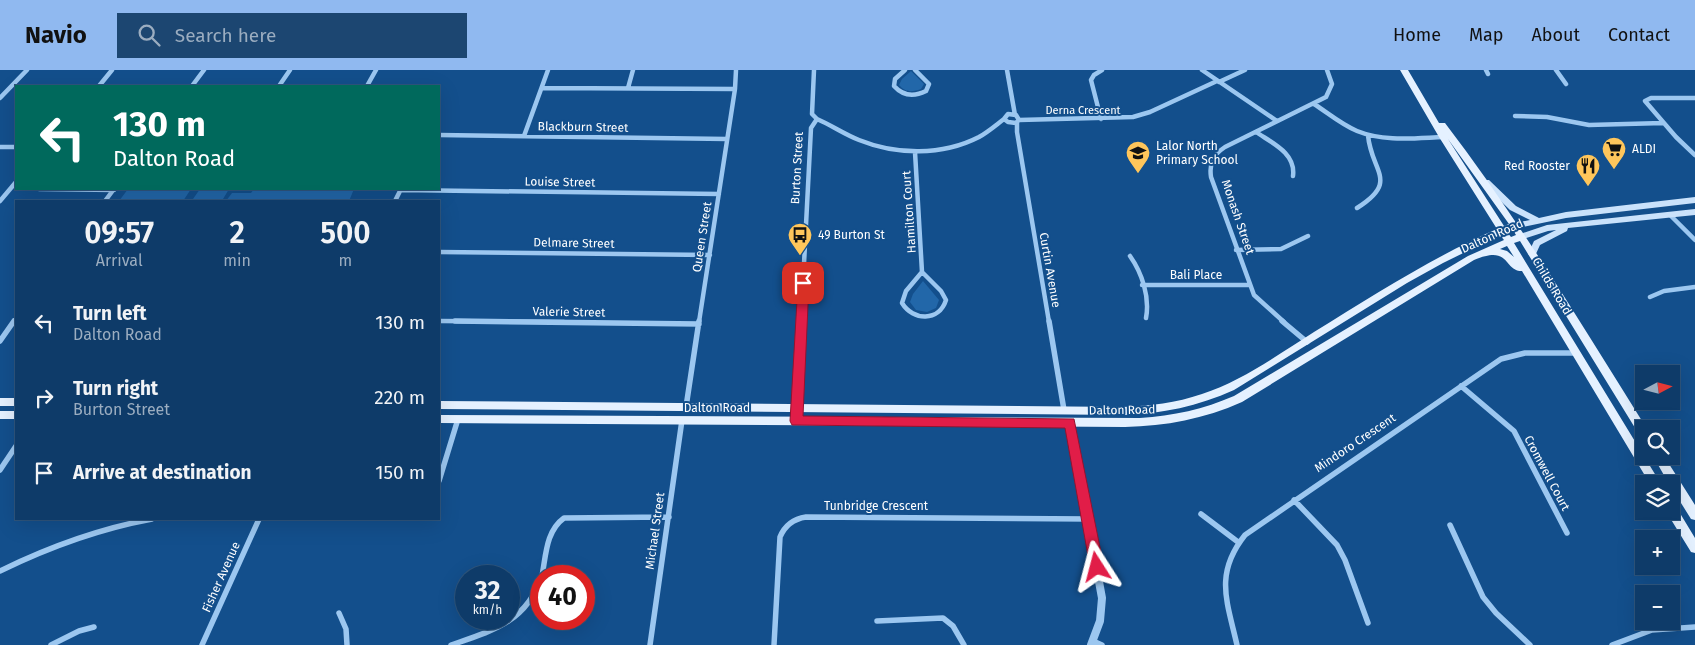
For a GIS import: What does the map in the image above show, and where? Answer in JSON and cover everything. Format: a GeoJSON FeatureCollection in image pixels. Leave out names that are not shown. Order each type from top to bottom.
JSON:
{"type":"FeatureCollection","features":[{"type":"Feature","properties":{"kind":"main road","name":"Childs Road"},"geometry":{"type":"LineString","coordinates":[[1404,70],[1456,150],[1501,230],[1651,475]]}},
{"type":"Feature","properties":{"kind":"main road","name":"Childs Road"},"geometry":{"type":"LineString","coordinates":[[1456,150],[1479,174],[1532,254],[1636,420]]}},
{"type":"Feature","properties":{"kind":"main road"},"geometry":{"type":"LineString","coordinates":[[1479,174],[1513,208],[1538,220]]}},
{"type":"Feature","properties":{"kind":"main road","name":"Dalton Road"},"geometry":{"type":"LineString","coordinates":[[440,405],[1145,410],[1187,404],[1230,387],[1431,266],[1501,230],[1538,220],[1695,200]]}},
{"type":"Feature","properties":{"kind":"main road"},"geometry":{"type":"LineString","coordinates":[[1660,204],[1670,215]]}},
{"type":"Feature","properties":{"kind":"main road","name":"Dalton Road"},"geometry":{"type":"LineString","coordinates":[[440,419],[1158,422],[1205,413],[1238,399],[1438,277],[1486,250],[1520,236],[1547,228],[1695,212]]}},
{"type":"Feature","properties":{"kind":"main road"},"geometry":{"type":"LineString","coordinates":[[1532,254],[1537,243],[1550,235],[1574,225]]}},
{"type":"Feature","properties":{"kind":"main road"},"geometry":{"type":"LineString","coordinates":[[1486,250],[1508,256],[1534,284]]}},
{"type":"Feature","properties":{"kind":"main road","name":"Monash Street"},"geometry":{"type":"LineString","coordinates":[[1307,342],[1318,351]]}},
{"type":"Feature","properties":{"kind":"main road","name":"Mindoro Crescent"},"geometry":{"type":"LineString","coordinates":[[1577,353],[1594,353]]}},
{"type":"Feature","properties":{"kind":"main road"},"geometry":{"type":"LineString","coordinates":[[0,402],[15,402]]}},
{"type":"Feature","properties":{"kind":"main road","name":"Burton Street"},"geometry":{"type":"LineString","coordinates":[[796,421],[797,408]]}},
{"type":"Feature","properties":{"kind":"main road"},"geometry":{"type":"LineString","coordinates":[[0,415],[15,415]]}},
{"type":"Feature","properties":{"kind":"main road"},"geometry":{"type":"LineString","coordinates":[[1664,465],[1695,515]]}},
{"type":"Feature","properties":{"kind":"main road"},"geometry":{"type":"LineString","coordinates":[[1678,520],[1695,548]]}},
{"type":"Feature","properties":{"kind":"street"},"geometry":{"type":"LineString","coordinates":[[0,98],[27,70]]}},
{"type":"Feature","properties":{"kind":"street"},"geometry":{"type":"LineString","coordinates":[[100,85],[112,70]]}},
{"type":"Feature","properties":{"kind":"street"},"geometry":{"type":"LineString","coordinates":[[193,85],[204,70]]}},
{"type":"Feature","properties":{"kind":"street"},"geometry":{"type":"LineString","coordinates":[[280,85],[290,70]]}},
{"type":"Feature","properties":{"kind":"street"},"geometry":{"type":"LineString","coordinates":[[368,85],[376,70]]}},
{"type":"Feature","properties":{"kind":"street"},"geometry":{"type":"LineString","coordinates":[[524,136],[548,70]]}},
{"type":"Feature","properties":{"kind":"street"},"geometry":{"type":"LineString","coordinates":[[628,88],[633,70]]}},
{"type":"Feature","properties":{"kind":"street","name":"Queen Street"},"geometry":{"type":"LineString","coordinates":[[686,407],[735,90],[736,70]]}},
{"type":"Feature","properties":{"kind":"street","name":"Burton Street"},"geometry":{"type":"LineString","coordinates":[[797,408],[811,128],[818,119],[812,114],[814,70]]}},
{"type":"Feature","properties":{"kind":"street"},"geometry":{"type":"LineString","coordinates":[[905,70],[895,79],[894,86],[899,92],[912,95],[926,91],[929,84],[915,70]]}},
{"type":"Feature","properties":{"kind":"street","name":"Curtin Avenue"},"geometry":{"type":"LineString","coordinates":[[1007,70],[1013,120],[1017,132],[1064,410]]}},
{"type":"Feature","properties":{"kind":"street"},"geometry":{"type":"LineString","coordinates":[[1101,119],[1091,80],[1094,75],[1102,70]]}},
{"type":"Feature","properties":{"kind":"street"},"geometry":{"type":"LineString","coordinates":[[1202,70],[1276,122]]}},
{"type":"Feature","properties":{"kind":"street","name":"Derna Crescent"},"geometry":{"type":"LineString","coordinates":[[818,119],[867,144],[915,152],[934,150],[957,146],[980,136],[996,126],[1013,120],[1125,119],[1141,115],[1246,70]]}},
{"type":"Feature","properties":{"kind":"street","name":"Monash Street"},"geometry":{"type":"LineString","coordinates":[[1307,342],[1264,306],[1254,295],[1236,250],[1211,177],[1210,166],[1211,160],[1220,150],[1326,97],[1331,89],[1331,79],[1327,70]]}},
{"type":"Feature","properties":{"kind":"street"},"geometry":{"type":"LineString","coordinates":[[1556,70],[1566,84]]}},
{"type":"Feature","properties":{"kind":"street"},"geometry":{"type":"LineString","coordinates":[[542,88],[735,90]]}},
{"type":"Feature","properties":{"kind":"street"},"geometry":{"type":"LineString","coordinates":[[1695,98],[1646,99],[1646,102],[1663,123],[1695,154]]}},
{"type":"Feature","properties":{"kind":"street"},"geometry":{"type":"LineString","coordinates":[[1314,104],[1348,127],[1368,135],[1386,137],[1447,137]]}},
{"type":"Feature","properties":{"kind":"street"},"geometry":{"type":"LineString","coordinates":[[1012,107],[1008,114],[1013,120]]}},
{"type":"Feature","properties":{"kind":"street"},"geometry":{"type":"LineString","coordinates":[[1515,116],[1548,117],[1589,126],[1663,123]]}},
{"type":"Feature","properties":{"kind":"street"},"geometry":{"type":"LineString","coordinates":[[1256,132],[1292,158],[1296,167],[1293,176]]}},
{"type":"Feature","properties":{"kind":"street","name":"Blackburn Street"},"geometry":{"type":"LineString","coordinates":[[440,135],[727,139]]}},
{"type":"Feature","properties":{"kind":"street"},"geometry":{"type":"LineString","coordinates":[[1357,208],[1373,198],[1381,186],[1380,172],[1369,149],[1368,135]]}},
{"type":"Feature","properties":{"kind":"street"},"geometry":{"type":"LineString","coordinates":[[0,147],[15,147]]}},
{"type":"Feature","properties":{"kind":"street"},"geometry":{"type":"LineString","coordinates":[[1688,149],[1695,149]]}},
{"type":"Feature","properties":{"kind":"street","name":"Hamilton Court"},"geometry":{"type":"LineString","coordinates":[[915,152],[922,272]]}},
{"type":"Feature","properties":{"kind":"street"},"geometry":{"type":"LineString","coordinates":[[0,201],[14,188]]}},
{"type":"Feature","properties":{"kind":"street","name":"Louise Street"},"geometry":{"type":"LineString","coordinates":[[440,190],[719,194]]}},
{"type":"Feature","properties":{"kind":"street"},"geometry":{"type":"LineString","coordinates":[[1670,215],[1695,240]]}},
{"type":"Feature","properties":{"kind":"street"},"geometry":{"type":"LineString","coordinates":[[1236,250],[1281,249],[1308,236]]}},
{"type":"Feature","properties":{"kind":"street","name":"Delmare Street"},"geometry":{"type":"LineString","coordinates":[[440,252],[710,255]]}},
{"type":"Feature","properties":{"kind":"street"},"geometry":{"type":"LineString","coordinates":[[1130,256],[1136,264],[1147,304],[1146,318]]}},
{"type":"Feature","properties":{"kind":"street"},"geometry":{"type":"LineString","coordinates":[[922,272],[941,291],[946,300],[944,308],[938,314],[924,318],[910,314],[902,303],[906,291],[922,272]]}},
{"type":"Feature","properties":{"kind":"street","name":"Bali Place"},"geometry":{"type":"LineString","coordinates":[[1142,285],[1249,285]]}},
{"type":"Feature","properties":{"kind":"street"},"geometry":{"type":"LineString","coordinates":[[1650,297],[1664,291],[1695,287]]}},
{"type":"Feature","properties":{"kind":"street"},"geometry":{"type":"LineString","coordinates":[[0,341],[15,320]]}},
{"type":"Feature","properties":{"kind":"street","name":"Valerie Street"},"geometry":{"type":"LineString","coordinates":[[440,321],[699,324]]}},
{"type":"Feature","properties":{"kind":"street","name":"Mindoro Crescent"},"geometry":{"type":"LineString","coordinates":[[1237,645],[1227,604],[1224,582],[1227,559],[1238,542],[1253,528],[1494,364],[1510,356],[1536,353],[1577,353]]}},
{"type":"Feature","properties":{"kind":"street","name":"Cromwell Court"},"geometry":{"type":"LineString","coordinates":[[1461,386],[1514,431],[1567,532]]}},
{"type":"Feature","properties":{"kind":"street"},"geometry":{"type":"LineString","coordinates":[[440,478],[458,419]]}},
{"type":"Feature","properties":{"kind":"street","name":"Michael Street"},"geometry":{"type":"LineString","coordinates":[[650,645],[682,420]]}},
{"type":"Feature","properties":{"kind":"street"},"geometry":{"type":"LineString","coordinates":[[1070,423],[1102,598],[1095,644]]}},
{"type":"Feature","properties":{"kind":"street"},"geometry":{"type":"LineString","coordinates":[[0,470],[15,448]]}},
{"type":"Feature","properties":{"kind":"street"},"geometry":{"type":"LineString","coordinates":[[1294,500],[1337,545],[1368,623]]}},
{"type":"Feature","properties":{"kind":"street"},"geometry":{"type":"LineString","coordinates":[[1201,514],[1238,542]]}},
{"type":"Feature","properties":{"kind":"street"},"geometry":{"type":"LineString","coordinates":[[544,565],[555,525],[564,518],[668,517]]}},
{"type":"Feature","properties":{"kind":"street","name":"Tunbridge Crescent"},"geometry":{"type":"LineString","coordinates":[[774,645],[780,537],[785,526],[793,520],[806,517],[1089,519]]}},
{"type":"Feature","properties":{"kind":"street"},"geometry":{"type":"LineString","coordinates":[[0,571],[83,536],[148,520]]}},
{"type":"Feature","properties":{"kind":"street","name":"Fisher Avenue"},"geometry":{"type":"LineString","coordinates":[[202,645],[259,520]]}},
{"type":"Feature","properties":{"kind":"street"},"geometry":{"type":"LineString","coordinates":[[1450,525],[1483,597],[1496,613],[1530,645]]}},
{"type":"Feature","properties":{"kind":"street"},"geometry":{"type":"LineString","coordinates":[[451,645],[502,628],[530,605]]}},
{"type":"Feature","properties":{"kind":"street"},"geometry":{"type":"LineString","coordinates":[[339,613],[346,629],[347,645]]}},
{"type":"Feature","properties":{"kind":"street"},"geometry":{"type":"LineString","coordinates":[[877,621],[943,618],[954,627],[964,645]]}},
{"type":"Feature","properties":{"kind":"street"},"geometry":{"type":"LineString","coordinates":[[51,645],[79,631],[94,627]]}},
{"type":"Feature","properties":{"kind":"street"},"geometry":{"type":"LineString","coordinates":[[1612,645],[1652,628],[1695,627]]}},
{"type":"Feature","properties":{"kind":"shaded area"},"geometry":{"type":"Polygon","coordinates":[[[911,71],[924,84],[921,89],[909,91],[899,85],[902,79],[911,71]]]}},
{"type":"Feature","properties":{"kind":"shaded area"},"geometry":{"type":"Polygon","coordinates":[[[127,190],[190,190],[184,200],[120,200],[127,190]]]}},
{"type":"Feature","properties":{"kind":"shaded area"},"geometry":{"type":"Polygon","coordinates":[[[199,190],[228,190],[223,199],[193,199],[199,190]]]}},
{"type":"Feature","properties":{"kind":"shaded area"},"geometry":{"type":"Polygon","coordinates":[[[253,190],[354,190],[349,200],[227,200],[232,193],[251,193],[253,190]]]}},
{"type":"Feature","properties":{"kind":"shaded area"},"geometry":{"type":"Polygon","coordinates":[[[923,281],[939,300],[936,308],[927,312],[916,310],[910,302],[913,294],[923,281]]]}},
{"type":"Feature","properties":{"kind":"place","name":"ALDI"},"geometry":{"type":"Point","coordinates":[1614,170]}},
{"type":"Feature","properties":{"kind":"place","name":"Lalor North Primary School"},"geometry":{"type":"Point","coordinates":[1138,174]}},
{"type":"Feature","properties":{"kind":"place","name":"Red Rooster"},"geometry":{"type":"Point","coordinates":[1588,187]}},
{"type":"Feature","properties":{"kind":"place","name":"49 Burton St"},"geometry":{"type":"Point","coordinates":[800,256]}},
{"type":"Feature","properties":{"kind":"route"},"geometry":{"type":"LineString","coordinates":[[803,283],[796,421],[1070,423],[1097,567]]}}]}
